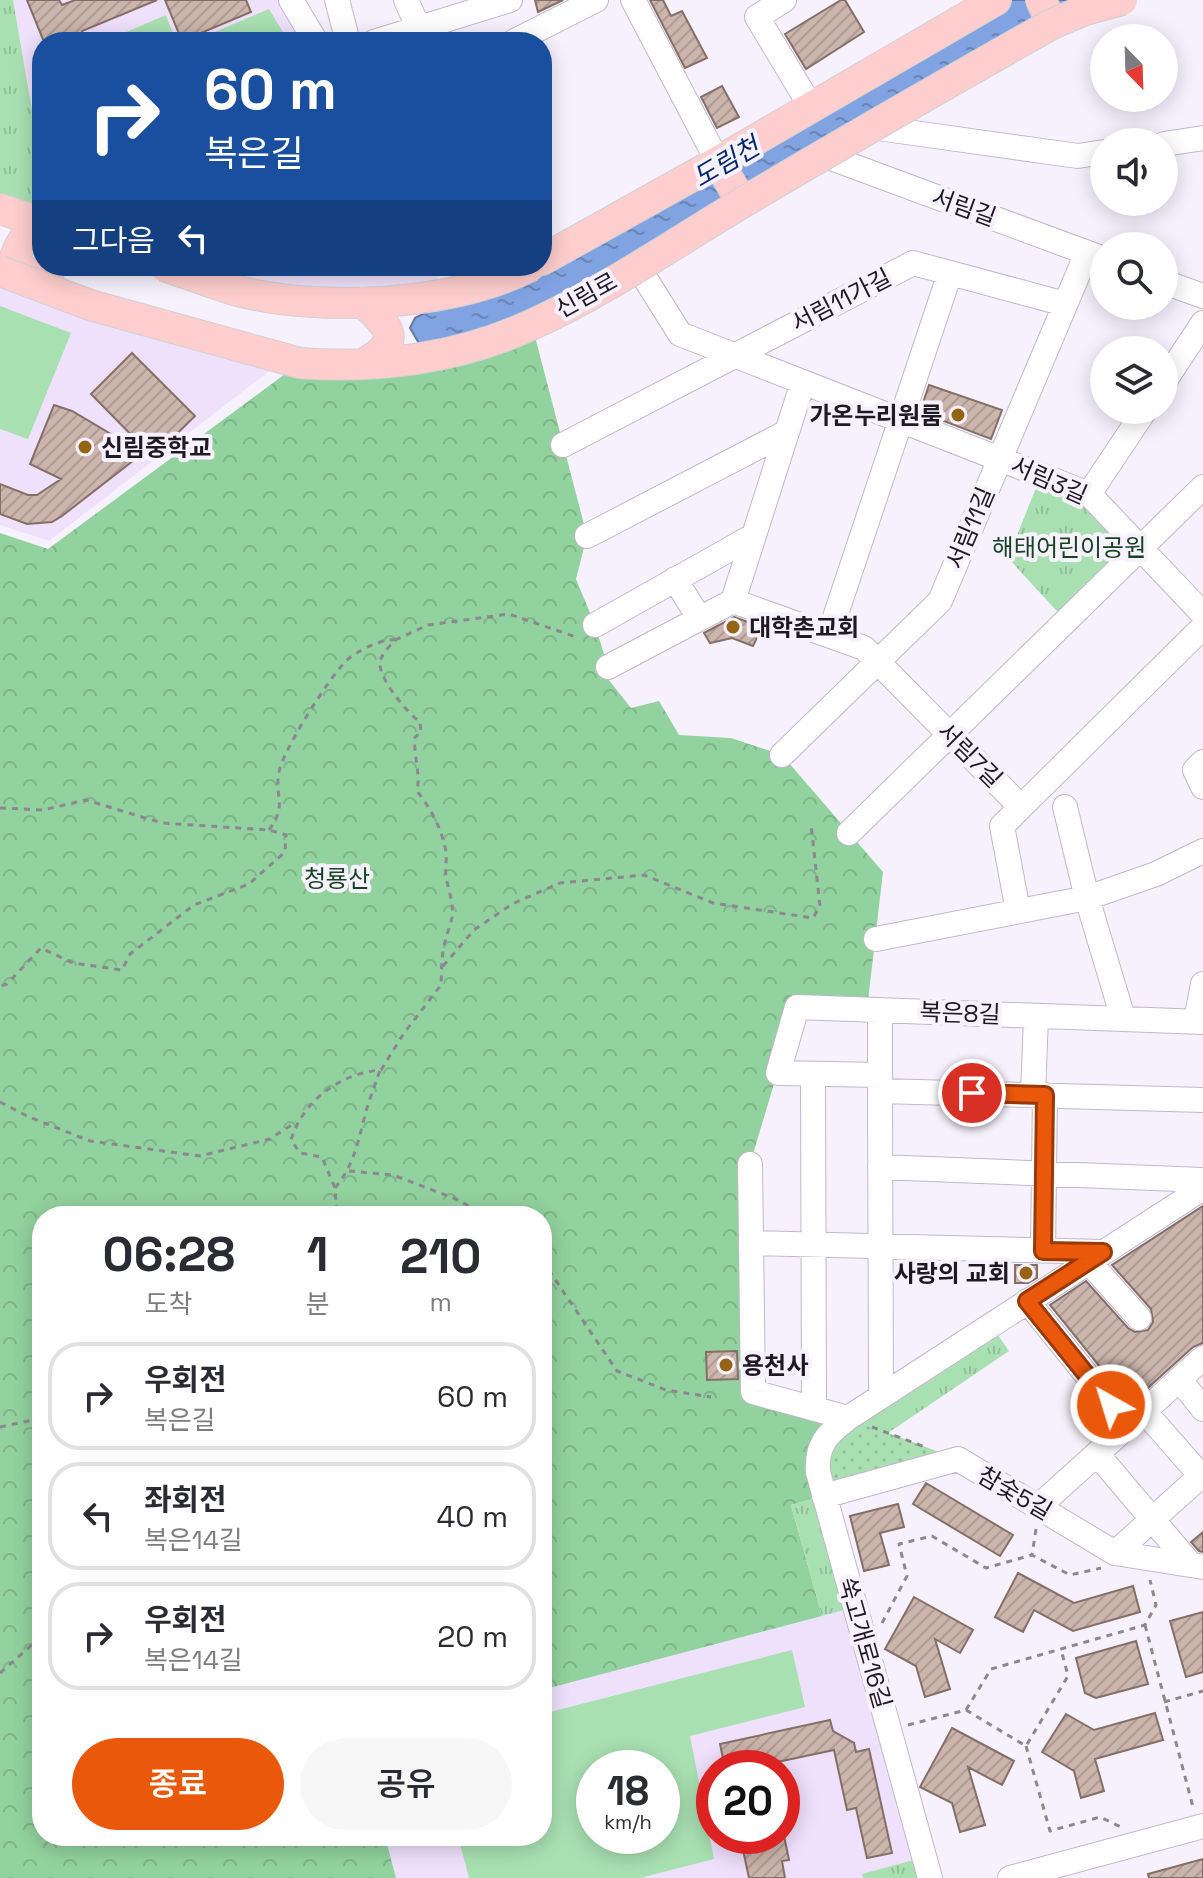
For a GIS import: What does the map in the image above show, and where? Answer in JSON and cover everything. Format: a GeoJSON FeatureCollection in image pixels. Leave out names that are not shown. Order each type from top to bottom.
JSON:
{"type":"FeatureCollection","features":[{"type":"Feature","properties":{"kind":"main road"},"geometry":{"type":"LineString","coordinates":[[552,254],[996,0]]}},
{"type":"Feature","properties":{"kind":"main road","name":"신림로"},"geometry":{"type":"LineString","coordinates":[[0,271],[90,305],[300,363],[363,364],[443,353],[532,325],[638,267],[871,127],[1048,15],[1085,10],[1122,0]]}},
{"type":"Feature","properties":{"kind":"main road"},"geometry":{"type":"LineString","coordinates":[[718,162],[742,203]]}},
{"type":"Feature","properties":{"kind":"main road"},"geometry":{"type":"LineString","coordinates":[[0,209],[32,222]]}},
{"type":"Feature","properties":{"kind":"main road"},"geometry":{"type":"LineString","coordinates":[[32,232],[22,240],[15,257],[21,269],[32,274]]}},
{"type":"Feature","properties":{"kind":"main road"},"geometry":{"type":"LineString","coordinates":[[37,276],[51,282],[64,296]]}},
{"type":"Feature","properties":{"kind":"main road"},"geometry":{"type":"LineString","coordinates":[[194,276],[236,290],[294,299],[363,302],[408,300],[505,276]]}},
{"type":"Feature","properties":{"kind":"main road"},"geometry":{"type":"LineString","coordinates":[[363,302],[385,324],[389,337],[384,351],[363,364]]}},
{"type":"Feature","properties":{"kind":"street"},"geometry":{"type":"LineString","coordinates":[[291,0],[310,32]]}},
{"type":"Feature","properties":{"kind":"street"},"geometry":{"type":"LineString","coordinates":[[337,0],[345,32]]}},
{"type":"Feature","properties":{"kind":"street"},"geometry":{"type":"LineString","coordinates":[[406,0],[419,29]]}},
{"type":"Feature","properties":{"kind":"street"},"geometry":{"type":"LineString","coordinates":[[533,32],[596,0]]}},
{"type":"Feature","properties":{"kind":"street"},"geometry":{"type":"LineString","coordinates":[[633,0],[718,162]]}},
{"type":"Feature","properties":{"kind":"street"},"geometry":{"type":"LineString","coordinates":[[784,0],[757,17],[811,107]]}},
{"type":"Feature","properties":{"kind":"street"},"geometry":{"type":"LineString","coordinates":[[409,32],[497,2]]}},
{"type":"Feature","properties":{"kind":"street"},"geometry":{"type":"LineString","coordinates":[[871,127],[1078,156],[1090,154]]}},
{"type":"Feature","properties":{"kind":"street"},"geometry":{"type":"LineString","coordinates":[[1178,142],[1203,138]]}},
{"type":"Feature","properties":{"kind":"street","name":"서림길"},"geometry":{"type":"LineString","coordinates":[[823,155],[1090,254]]}},
{"type":"Feature","properties":{"kind":"street","name":"서림11가길"},"geometry":{"type":"LineString","coordinates":[[563,445],[913,263],[1065,304]]}},
{"type":"Feature","properties":{"kind":"street","name":"서림11길"},"geometry":{"type":"LineString","coordinates":[[782,755],[940,601],[1065,304],[1090,265]]}},
{"type":"Feature","properties":{"kind":"street"},"geometry":{"type":"LineString","coordinates":[[638,267],[680,334],[735,355]]}},
{"type":"Feature","properties":{"kind":"street"},"geometry":{"type":"LineString","coordinates":[[829,635],[950,273]]}},
{"type":"Feature","properties":{"kind":"street"},"geometry":{"type":"LineString","coordinates":[[1178,287],[1203,296]]}},
{"type":"Feature","properties":{"kind":"street"},"geometry":{"type":"LineString","coordinates":[[1178,361],[1203,323]]}},
{"type":"Feature","properties":{"kind":"street","name":"서림3길"},"geometry":{"type":"LineString","coordinates":[[735,355],[1089,494],[1203,614]]}},
{"type":"Feature","properties":{"kind":"street"},"geometry":{"type":"LineString","coordinates":[[608,667],[733,601],[803,382]]}},
{"type":"Feature","properties":{"kind":"street"},"geometry":{"type":"LineString","coordinates":[[1089,494],[1136,424]]}},
{"type":"Feature","properties":{"kind":"street"},"geometry":{"type":"LineString","coordinates":[[587,536],[787,432]]}},
{"type":"Feature","properties":{"kind":"street"},"geometry":{"type":"LineString","coordinates":[[849,833],[1203,487]]}},
{"type":"Feature","properties":{"kind":"street"},"geometry":{"type":"LineString","coordinates":[[591,632],[675,579],[753,536]]}},
{"type":"Feature","properties":{"kind":"street"},"geometry":{"type":"LineString","coordinates":[[675,579],[699,618]]}},
{"type":"Feature","properties":{"kind":"street","name":"서림7길"},"geometry":{"type":"LineString","coordinates":[[733,601],[864,648],[1021,807],[1203,627]]}},
{"type":"Feature","properties":{"kind":"street"},"geometry":{"type":"LineString","coordinates":[[1203,762],[1195,770],[1203,787]]}},
{"type":"Feature","properties":{"kind":"street"},"geometry":{"type":"LineString","coordinates":[[1018,911],[1002,826],[1021,807]]}},
{"type":"Feature","properties":{"kind":"street"},"geometry":{"type":"LineString","coordinates":[[1065,807],[1087,898],[1123,1018]]}},
{"type":"Feature","properties":{"kind":"street"},"geometry":{"type":"LineString","coordinates":[[876,939],[1087,898],[1156,874],[1203,851]]}},
{"type":"Feature","properties":{"kind":"street","name":"복은8길"},"geometry":{"type":"LineString","coordinates":[[813,1074],[778,1073],[797,1007],[1199,1022],[1203,984]]}},
{"type":"Feature","properties":{"kind":"street"},"geometry":{"type":"LineString","coordinates":[[880,1010],[881,1395]]}},
{"type":"Feature","properties":{"kind":"street"},"geometry":{"type":"LineString","coordinates":[[1036,1016],[1044,1174],[1043,1251]]}},
{"type":"Feature","properties":{"kind":"street"},"geometry":{"type":"LineString","coordinates":[[814,1409],[813,1074],[880,1083],[1039,1095],[1203,1100]]}},
{"type":"Feature","properties":{"kind":"street"},"geometry":{"type":"LineString","coordinates":[[750,1164],[753,1392],[848,1418]]}},
{"type":"Feature","properties":{"kind":"street"},"geometry":{"type":"LineString","coordinates":[[880,1167],[1203,1180]]}},
{"type":"Feature","properties":{"kind":"street","name":"쑥고개로16길"},"geometry":{"type":"LineString","coordinates":[[930,1878],[824,1496],[818,1472],[819,1449],[832,1430],[881,1395],[1203,1188]]}},
{"type":"Feature","properties":{"kind":"street"},"geometry":{"type":"LineString","coordinates":[[751,1243],[1043,1251],[1096,1257],[1139,1318]]}},
{"type":"Feature","properties":{"kind":"street"},"geometry":{"type":"LineString","coordinates":[[1027,1301],[1136,1418],[1202,1475],[1107,1561]]}},
{"type":"Feature","properties":{"kind":"street"},"geometry":{"type":"LineString","coordinates":[[1039,1506],[1203,1358]]}},
{"type":"Feature","properties":{"kind":"street"},"geometry":{"type":"LineString","coordinates":[[1179,1379],[1203,1409]]}},
{"type":"Feature","properties":{"kind":"street"},"geometry":{"type":"LineString","coordinates":[[1097,1454],[1197,1566]]}},
{"type":"Feature","properties":{"kind":"street","name":"참숯5길"},"geometry":{"type":"LineString","coordinates":[[824,1496],[958,1459],[1039,1506],[1107,1561],[1144,1558],[1197,1566]]}},
{"type":"Feature","properties":{"kind":"street"},"geometry":{"type":"LineString","coordinates":[[1010,1878],[1203,1826]]}},
{"type":"Feature","properties":{"kind":"path"},"geometry":{"type":"LineString","coordinates":[[335,1188],[349,1171],[381,1070],[404,1033],[441,985],[440,969],[452,921],[443,839],[432,811],[417,791],[420,777],[414,750],[415,737],[421,733],[420,722],[395,693],[381,670],[382,657],[395,640],[428,625],[509,614],[591,632]]}},
{"type":"Feature","properties":{"kind":"path"},"geometry":{"type":"LineString","coordinates":[[269,830],[279,817],[278,773],[291,744],[327,686],[347,659],[360,654],[369,645],[395,640]]}},
{"type":"Feature","properties":{"kind":"path"},"geometry":{"type":"LineString","coordinates":[[0,808],[43,810],[86,800],[162,823],[269,830],[286,835],[285,852],[249,884],[194,905],[130,954],[122,970],[73,963],[41,948],[7,984],[0,986]]}},
{"type":"Feature","properties":{"kind":"path"},"geometry":{"type":"LineString","coordinates":[[440,969],[474,930],[512,904],[560,883],[644,875],[713,903],[813,918],[820,906],[811,824]]}},
{"type":"Feature","properties":{"kind":"path"},"geometry":{"type":"LineString","coordinates":[[0,1102],[90,1141],[200,1156],[270,1139],[297,1122],[318,1096],[339,1081],[363,1071],[381,1070]]}},
{"type":"Feature","properties":{"kind":"path"},"geometry":{"type":"LineString","coordinates":[[297,1122],[291,1140],[300,1153],[322,1157],[335,1188],[336,1206]]}},
{"type":"Feature","properties":{"kind":"path"},"geometry":{"type":"LineString","coordinates":[[349,1171],[393,1175],[468,1206]]}},
{"type":"Feature","properties":{"kind":"path"},"geometry":{"type":"LineString","coordinates":[[552,1275],[617,1371],[666,1390],[711,1397]]}},
{"type":"Feature","properties":{"kind":"path"},"geometry":{"type":"LineString","coordinates":[[848,1418],[958,1459]]}},
{"type":"Feature","properties":{"kind":"path"},"geometry":{"type":"LineString","coordinates":[[0,1427],[32,1420]]}},
{"type":"Feature","properties":{"kind":"path"},"geometry":{"type":"LineString","coordinates":[[1032,1555],[1039,1506]]}},
{"type":"Feature","properties":{"kind":"path"},"geometry":{"type":"LineString","coordinates":[[867,1651],[907,1576],[899,1544],[932,1536],[986,1568],[1032,1555],[1070,1575],[1107,1561]]}},
{"type":"Feature","properties":{"kind":"path"},"geometry":{"type":"LineString","coordinates":[[1144,1558],[1156,1605],[1145,1625],[1193,1807],[1203,1804]]}},
{"type":"Feature","properties":{"kind":"path"},"geometry":{"type":"LineString","coordinates":[[889,1730],[966,1710],[991,1669],[1145,1625]]}},
{"type":"Feature","properties":{"kind":"path"},"geometry":{"type":"LineString","coordinates":[[0,1673],[32,1645]]}},
{"type":"Feature","properties":{"kind":"path"},"geometry":{"type":"LineString","coordinates":[[1026,1746],[1068,1676],[1061,1649]]}},
{"type":"Feature","properties":{"kind":"path"},"geometry":{"type":"LineString","coordinates":[[1164,1702],[1203,1691]]}},
{"type":"Feature","properties":{"kind":"path"},"geometry":{"type":"LineString","coordinates":[[966,1710],[1026,1746],[1050,1831],[1100,1817],[1121,1827]]}},
{"type":"Feature","properties":{"kind":"shaded area"},"geometry":{"type":"Polygon","coordinates":[[[13,0],[291,0],[310,32],[32,32],[32,110],[13,0]]]}},
{"type":"Feature","properties":{"kind":"shaded area"},"geometry":{"type":"Polygon","coordinates":[[[218,276],[437,276],[445,293],[352,302],[218,276]]]}},
{"type":"Feature","properties":{"kind":"shaded area","name":"신림중학교"},"geometry":{"type":"Polygon","coordinates":[[[0,283],[272,369],[49,541],[0,525],[0,283]]]}},
{"type":"Feature","properties":{"kind":"shaded area"},"geometry":{"type":"Polygon","coordinates":[[[855,1607],[930,1878],[396,1878],[388,1846],[552,1846],[552,1687],[855,1607]]]}},
{"type":"Feature","properties":{"kind":"green space"},"geometry":{"type":"Polygon","coordinates":[[[0,0],[13,0],[32,110],[32,219],[0,208],[0,0]]]}},
{"type":"Feature","properties":{"kind":"green space"},"geometry":{"type":"Polygon","coordinates":[[[269,9],[283,32],[215,32],[269,9]]]}},
{"type":"Feature","properties":{"kind":"green space"},"geometry":{"type":"Polygon","coordinates":[[[166,15],[172,32],[126,32],[166,15]]]}},
{"type":"Feature","properties":{"kind":"green space"},"geometry":{"type":"Polygon","coordinates":[[[0,306],[71,333],[28,439],[0,429],[0,306]]]}},
{"type":"Feature","properties":{"kind":"green space","name":"청룡산"},"geometry":{"type":"Polygon","coordinates":[[[532,325],[587,536],[576,579],[595,625],[608,667],[608,679],[631,708],[659,701],[679,735],[731,738],[782,755],[883,872],[867,1009],[797,1007],[750,1164],[753,1392],[848,1418],[824,1496],[791,1505],[822,1616],[552,1687],[552,1206],[32,1206],[32,1846],[388,1846],[396,1878],[0,1878],[0,533],[48,549],[300,363],[532,325]]]}},
{"type":"Feature","properties":{"kind":"green space","name":"해태어린이공원"},"geometry":{"type":"Polygon","coordinates":[[[1041,475],[1089,494],[1141,548],[1066,621],[1008,558],[1041,475]]]}},
{"type":"Feature","properties":{"kind":"green space"},"geometry":{"type":"Polygon","coordinates":[[[991,1325],[1009,1351],[888,1433],[848,1418],[991,1325]]]}},
{"type":"Feature","properties":{"kind":"green space"},"geometry":{"type":"Polygon","coordinates":[[[848,1418],[958,1459],[824,1496],[824,1438],[848,1418]]]}},
{"type":"Feature","properties":{"kind":"green space"},"geometry":{"type":"Polygon","coordinates":[[[824,1496],[855,1607],[822,1616],[791,1505],[824,1496]]]}},
{"type":"Feature","properties":{"kind":"green space"},"geometry":{"type":"Polygon","coordinates":[[[792,1650],[805,1707],[690,1736],[696,1767],[696,1854],[713,1854],[714,1859],[640,1878],[469,1878],[461,1846],[552,1846],[552,1711],[792,1650]]]}},
{"type":"Feature","properties":{"kind":"green space"},"geometry":{"type":"Polygon","coordinates":[[[925,1857],[930,1878],[863,1878],[862,1874],[925,1857]]]}},
{"type":"Feature","properties":{"kind":"water","name":"도림천"},"geometry":{"type":"Polygon","coordinates":[[[1009,0],[1102,0],[533,318],[420,345],[410,328],[415,318],[493,276],[552,276],[552,245],[1009,0]]]}},
{"type":"Feature","properties":{"kind":"building"},"geometry":{"type":"Polygon","coordinates":[[[27,0],[59,0],[62,5],[75,0],[157,0],[82,32],[40,32],[27,0]]]}},
{"type":"Feature","properties":{"kind":"building"},"geometry":{"type":"Polygon","coordinates":[[[165,0],[246,0],[251,12],[203,32],[178,32],[165,0]]]}},
{"type":"Feature","properties":{"kind":"building"},"geometry":{"type":"Polygon","coordinates":[[[535,0],[563,0],[538,12],[535,0]]]}},
{"type":"Feature","properties":{"kind":"building"},"geometry":{"type":"Polygon","coordinates":[[[650,0],[663,0],[671,16],[682,11],[707,58],[685,68],[650,0]]]}},
{"type":"Feature","properties":{"kind":"building"},"geometry":{"type":"Polygon","coordinates":[[[845,0],[864,32],[806,69],[785,34],[845,0]]]}},
{"type":"Feature","properties":{"kind":"building"},"geometry":{"type":"Polygon","coordinates":[[[722,86],[739,117],[717,128],[701,97],[722,86]]]}},
{"type":"Feature","properties":{"kind":"building"},"geometry":{"type":"Polygon","coordinates":[[[132,353],[195,416],[153,457],[91,394],[132,353]]]}},
{"type":"Feature","properties":{"kind":"building","name":"가온누리원룸"},"geometry":{"type":"Polygon","coordinates":[[[929,385],[1002,410],[991,439],[920,412],[929,385]]]}},
{"type":"Feature","properties":{"kind":"building"},"geometry":{"type":"Polygon","coordinates":[[[54,405],[72,411],[143,453],[62,516],[52,522],[27,524],[0,514],[0,484],[28,495],[37,495],[61,479],[30,464],[54,405]]]}},
{"type":"Feature","properties":{"kind":"building","name":"대학촌교회"},"geometry":{"type":"Polygon","coordinates":[[[734,617],[762,627],[753,646],[732,638],[710,643],[704,633],[734,617]]]}},
{"type":"Feature","properties":{"kind":"building"},"geometry":{"type":"Polygon","coordinates":[[[1203,1206],[1203,1343],[1193,1347],[1130,1404],[1050,1305],[1086,1281],[1128,1328],[1135,1332],[1148,1330],[1153,1322],[1151,1309],[1112,1265],[1203,1206]]]}},
{"type":"Feature","properties":{"kind":"building","name":"사랑의 교회"},"geometry":{"type":"Polygon","coordinates":[[[1015,1265],[1037,1265],[1037,1278],[1028,1283],[1015,1283],[1015,1265]]]}},
{"type":"Feature","properties":{"kind":"building","name":"용천사"},"geometry":{"type":"Polygon","coordinates":[[[737,1351],[738,1379],[707,1380],[706,1352],[737,1351]]]}},
{"type":"Feature","properties":{"kind":"building"},"geometry":{"type":"Polygon","coordinates":[[[926,1483],[1013,1535],[1000,1556],[913,1504],[926,1483]]]}},
{"type":"Feature","properties":{"kind":"building"},"geometry":{"type":"Polygon","coordinates":[[[898,1504],[904,1527],[880,1533],[889,1565],[864,1571],[850,1516],[898,1504]]]}},
{"type":"Feature","properties":{"kind":"building"},"geometry":{"type":"Polygon","coordinates":[[[1203,1532],[1203,1552],[1191,1542],[1203,1532]]]}},
{"type":"Feature","properties":{"kind":"building"},"geometry":{"type":"Polygon","coordinates":[[[1018,1573],[1074,1603],[1133,1586],[1140,1612],[1073,1631],[1034,1610],[1023,1632],[995,1617],[1018,1573]]]}},
{"type":"Feature","properties":{"kind":"building"},"geometry":{"type":"Polygon","coordinates":[[[914,1597],[973,1630],[960,1653],[935,1639],[950,1689],[925,1697],[916,1666],[885,1649],[914,1597]]]}},
{"type":"Feature","properties":{"kind":"building"},"geometry":{"type":"Polygon","coordinates":[[[1203,1612],[1203,1672],[1186,1677],[1170,1621],[1203,1612]]]}},
{"type":"Feature","properties":{"kind":"building"},"geometry":{"type":"Polygon","coordinates":[[[1136,1641],[1148,1684],[1096,1698],[1085,1693],[1076,1658],[1136,1641]]]}},
{"type":"Feature","properties":{"kind":"building"},"geometry":{"type":"Polygon","coordinates":[[[1155,1713],[1163,1740],[1095,1759],[1104,1791],[1081,1798],[1074,1771],[1042,1752],[1066,1714],[1094,1730],[1155,1713]]]}},
{"type":"Feature","properties":{"kind":"building"},"geometry":{"type":"Polygon","coordinates":[[[830,1720],[833,1731],[854,1743],[856,1752],[869,1749],[892,1853],[867,1858],[856,1808],[847,1810],[834,1750],[800,1757],[800,1750],[721,1750],[720,1744],[830,1720]]]}},
{"type":"Feature","properties":{"kind":"building"},"geometry":{"type":"Polygon","coordinates":[[[952,1728],[1014,1761],[1002,1785],[968,1767],[985,1825],[960,1832],[952,1803],[920,1787],[952,1728]]]}},
{"type":"Feature","properties":{"kind":"building"},"geometry":{"type":"Polygon","coordinates":[[[744,1854],[788,1854],[789,1860],[782,1861],[785,1878],[749,1878],[744,1854]]]}},
{"type":"Feature","properties":{"kind":"building"},"geometry":{"type":"Polygon","coordinates":[[[1203,1859],[1203,1878],[1149,1878],[1148,1874],[1203,1859]]]}},
{"type":"Feature","properties":{"kind":"place","name":"가온누리원룸"},"geometry":{"type":"Point","coordinates":[958,415]}},
{"type":"Feature","properties":{"kind":"place","name":"신림중학교"},"geometry":{"type":"Point","coordinates":[85,447]}},
{"type":"Feature","properties":{"kind":"place","name":"대학촌교회"},"geometry":{"type":"Point","coordinates":[733,627]}},
{"type":"Feature","properties":{"kind":"place","name":"사랑의 교회"},"geometry":{"type":"Point","coordinates":[1026,1273]}},
{"type":"Feature","properties":{"kind":"place","name":"용천사"},"geometry":{"type":"Point","coordinates":[726,1365]}},
{"type":"Feature","properties":{"kind":"route"},"geometry":{"type":"LineString","coordinates":[[972,1093],[1045,1095],[1043,1251],[1103,1252],[1027,1301],[1111,1405]]}}]}
